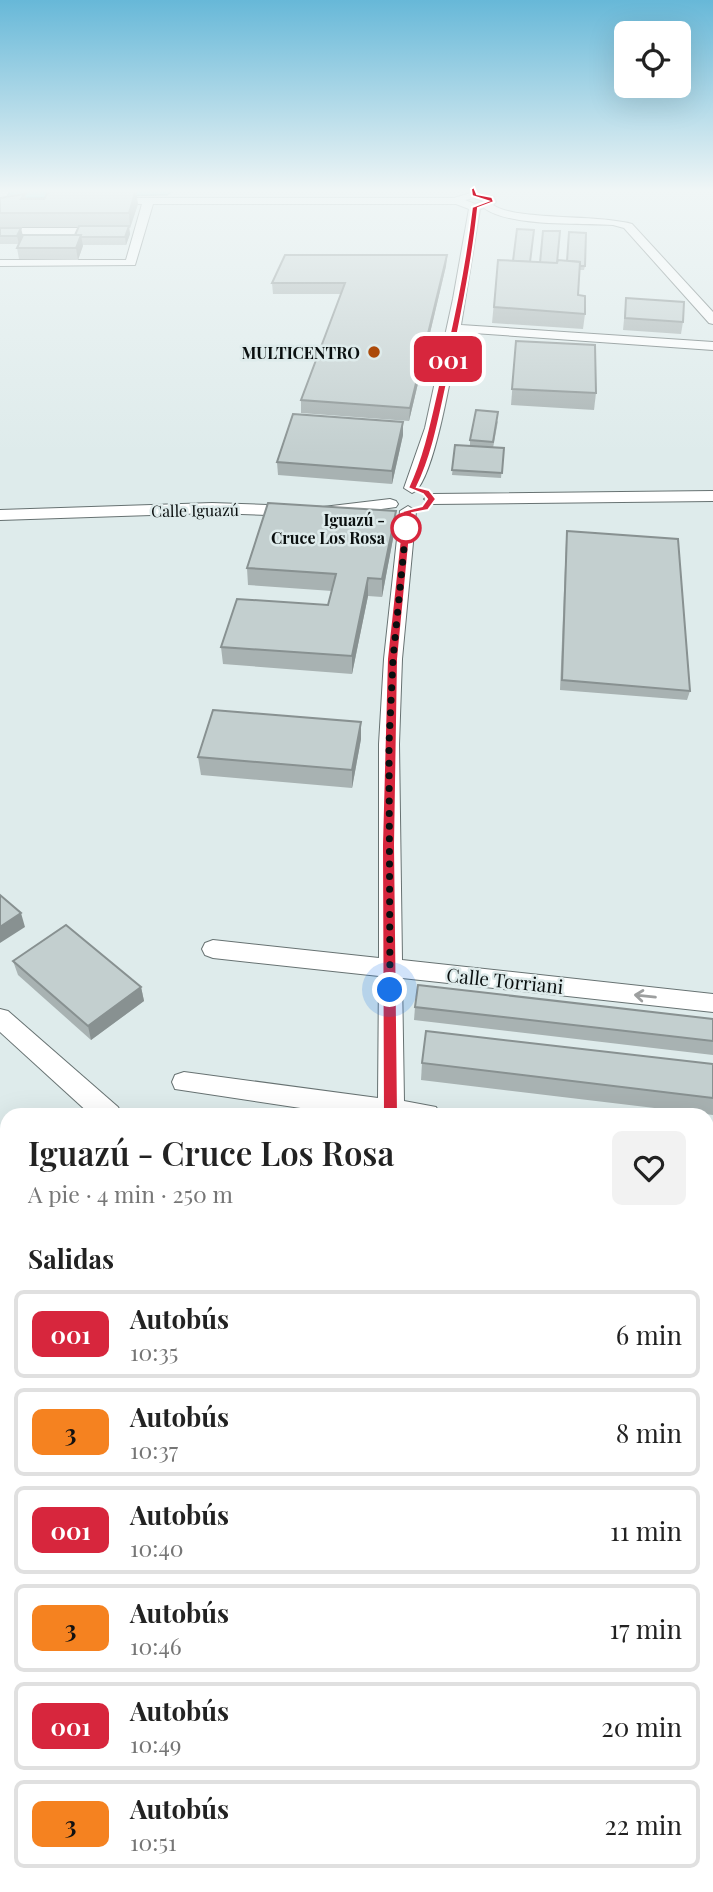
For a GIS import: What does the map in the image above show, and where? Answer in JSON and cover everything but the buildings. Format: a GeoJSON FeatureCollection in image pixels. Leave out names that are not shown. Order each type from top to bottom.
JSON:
{"type":"FeatureCollection","features":[{"type":"Feature","properties":{"kind":"street"},"geometry":{"type":"LineString","coordinates":[[412,488],[424,462],[465,277]]}},
{"type":"Feature","properties":{"kind":"street"},"geometry":{"type":"LineString","coordinates":[[674,277],[713,320]]}},
{"type":"Feature","properties":{"kind":"street"},"geometry":{"type":"LineString","coordinates":[[455,328],[713,346]]}},
{"type":"Feature","properties":{"kind":"street"},"geometry":{"type":"LineString","coordinates":[[391,1108],[389,744],[399,507],[390,495],[395,491],[412,488],[426,492],[432,499]]}},
{"type":"Feature","properties":{"kind":"street"},"geometry":{"type":"LineString","coordinates":[[432,499],[713,496]]}},
{"type":"Feature","properties":{"kind":"street"},"geometry":{"type":"LineString","coordinates":[[399,507],[425,508],[432,499]]}},
{"type":"Feature","properties":{"kind":"street","name":"Calle Iguazú"},"geometry":{"type":"LineString","coordinates":[[0,515],[212,508],[323,512],[399,507]]}},
{"type":"Feature","properties":{"kind":"street","name":"Calle Torriani"},"geometry":{"type":"LineString","coordinates":[[213,949],[713,1003]]}},
{"type":"Feature","properties":{"kind":"street"},"geometry":{"type":"LineString","coordinates":[[0,1018],[101,1108]]}},
{"type":"Feature","properties":{"kind":"street"},"geometry":{"type":"LineString","coordinates":[[184,1082],[358,1108]]}},
{"type":"Feature","properties":{"kind":"bus line","name":"001"},"geometry":{"type":"LineString","coordinates":[[391,1108],[388,845],[393,659],[408,511],[425,508],[432,499],[426,492],[412,488],[424,462],[464,277]]}},
{"type":"Feature","properties":{"kind":"place","name":"MULTICENTRO"},"geometry":{"type":"Point","coordinates":[374,352]}},
{"type":"Feature","properties":{"kind":"place","name":"Iguazú - Cruce Los Rosa"},"geometry":{"type":"Point","coordinates":[406,528]}},
{"type":"Feature","properties":{"kind":"route"},"geometry":{"type":"LineString","coordinates":[[390,990],[389,744],[393,659],[406,528]]}}]}
